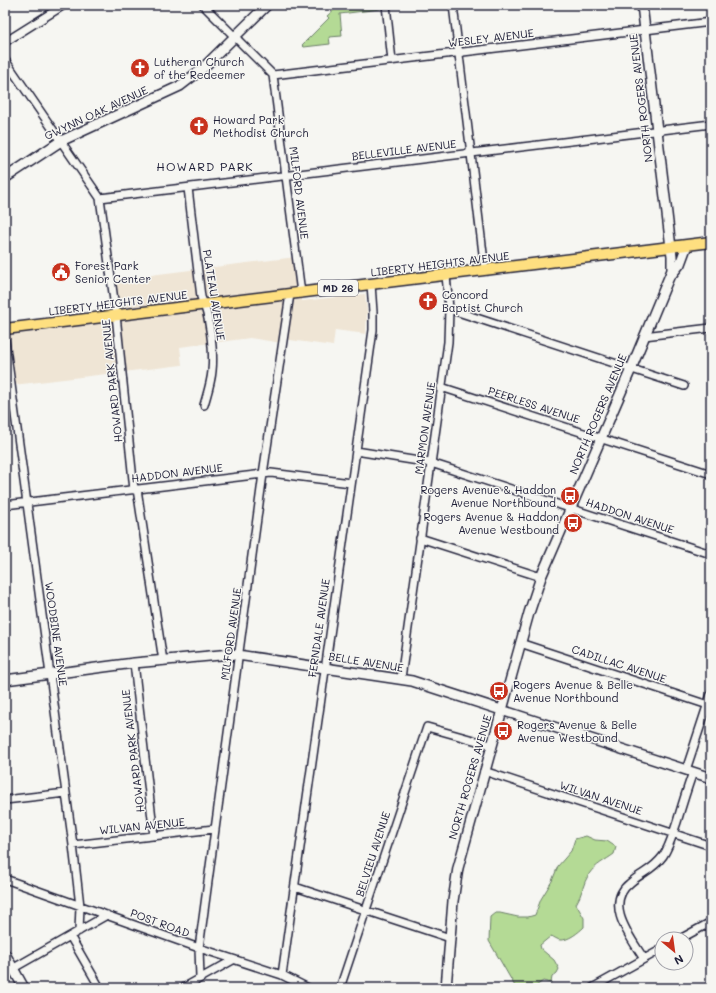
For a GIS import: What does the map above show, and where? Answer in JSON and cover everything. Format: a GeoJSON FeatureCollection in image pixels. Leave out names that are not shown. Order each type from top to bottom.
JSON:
{"type":"FeatureCollection","features":[{"type":"Feature","properties":{"kind":"main road","name":"LIBERTY HEIGHTS AVENUE"},"geometry":{"type":"LineString","coordinates":[[5,329],[711,242]]}},
{"type":"Feature","properties":{"kind":"street"},"geometry":{"type":"LineString","coordinates":[[5,42],[64,5]]}},
{"type":"Feature","properties":{"kind":"street"},"geometry":{"type":"LineString","coordinates":[[203,5],[273,75]]}},
{"type":"Feature","properties":{"kind":"street","name":"GWYNN OAK AVENUE"},"geometry":{"type":"LineString","coordinates":[[5,178],[61,141],[180,86],[202,69],[267,5]]}},
{"type":"Feature","properties":{"kind":"street"},"geometry":{"type":"LineString","coordinates":[[386,5],[392,61]]}},
{"type":"Feature","properties":{"kind":"street"},"geometry":{"type":"LineString","coordinates":[[453,5],[485,270]]}},
{"type":"Feature","properties":{"kind":"street","name":"NORTH ROGERS AVENUE"},"geometry":{"type":"LineString","coordinates":[[446,988],[453,901],[458,868],[520,643],[542,577],[671,275],[672,267],[670,247],[642,5]]}},
{"type":"Feature","properties":{"kind":"street","name":"WESLEY AVENUE"},"geometry":{"type":"LineString","coordinates":[[273,75],[711,22]]}},
{"type":"Feature","properties":{"kind":"street","name":"HOWARD PARK AVENUE"},"geometry":{"type":"LineString","coordinates":[[5,60],[100,198],[116,315],[135,489],[162,661]]}},
{"type":"Feature","properties":{"kind":"street","name":"MILFORD AVENUE"},"geometry":{"type":"LineString","coordinates":[[273,75],[301,293]]}},
{"type":"Feature","properties":{"kind":"street","name":"BELLEVILLE AVENUE"},"geometry":{"type":"LineString","coordinates":[[100,198],[711,124]]}},
{"type":"Feature","properties":{"kind":"street","name":"PLATEAU AVENUE"},"geometry":{"type":"LineString","coordinates":[[188,188],[201,297],[207,312],[212,362],[211,380],[204,405]]}},
{"type":"Feature","properties":{"kind":"street"},"geometry":{"type":"LineString","coordinates":[[671,275],[680,264],[687,245]]}},
{"type":"Feature","properties":{"kind":"street","name":"MARMON AVENUE"},"geometry":{"type":"LineString","coordinates":[[401,678],[448,336],[450,309],[446,275]]}},
{"type":"Feature","properties":{"kind":"street","name":"FERNDALE AVENUE"},"geometry":{"type":"LineString","coordinates":[[282,975],[373,326],[370,284]]}},
{"type":"Feature","properties":{"kind":"street","name":"MILFORD AVENUE"},"geometry":{"type":"LineString","coordinates":[[200,978],[199,948],[214,829],[290,294]]}},
{"type":"Feature","properties":{"kind":"street"},"geometry":{"type":"LineString","coordinates":[[450,309],[684,386]]}},
{"type":"Feature","properties":{"kind":"street"},"geometry":{"type":"LineString","coordinates":[[644,336],[711,328]]}},
{"type":"Feature","properties":{"kind":"street","name":"WOODBINE AVENUE"},"geometry":{"type":"LineString","coordinates":[[5,340],[73,845],[80,906],[79,930]]}},
{"type":"Feature","properties":{"kind":"street","name":"PEERLESS AVENUE"},"geometry":{"type":"LineString","coordinates":[[441,387],[711,474]]}},
{"type":"Feature","properties":{"kind":"street","name":"HADDON AVENUE"},"geometry":{"type":"LineString","coordinates":[[356,451],[431,463],[711,554]]}},
{"type":"Feature","properties":{"kind":"street","name":"HADDON AVENUE"},"geometry":{"type":"LineString","coordinates":[[5,505],[271,473],[351,483]]}},
{"type":"Feature","properties":{"kind":"street"},"geometry":{"type":"LineString","coordinates":[[420,538],[542,577]]}},
{"type":"Feature","properties":{"kind":"street","name":"CADILLAC AVENUE"},"geometry":{"type":"LineString","coordinates":[[520,643],[709,705]]}},
{"type":"Feature","properties":{"kind":"street","name":"BELLE AVENUE"},"geometry":{"type":"LineString","coordinates":[[5,680],[134,663],[224,654],[239,655],[401,678],[711,778]]}},
{"type":"Feature","properties":{"kind":"street","name":"HOWARD PARK AVENUE"},"geometry":{"type":"LineString","coordinates":[[134,663],[154,836]]}},
{"type":"Feature","properties":{"kind":"street"},"geometry":{"type":"LineString","coordinates":[[644,959],[619,915],[618,902],[623,891],[630,882],[646,873],[658,862],[668,846],[673,833],[711,694]]}},
{"type":"Feature","properties":{"kind":"street","name":"BELVIEU AVENUE"},"geometry":{"type":"LineString","coordinates":[[340,988],[427,727],[491,746]]}},
{"type":"Feature","properties":{"kind":"street","name":"WILVAN AVENUE"},"geometry":{"type":"LineString","coordinates":[[484,772],[711,846]]}},
{"type":"Feature","properties":{"kind":"street"},"geometry":{"type":"LineString","coordinates":[[5,800],[66,793]]}},
{"type":"Feature","properties":{"kind":"street","name":"WILVAN AVENUE"},"geometry":{"type":"LineString","coordinates":[[73,845],[214,829]]}},
{"type":"Feature","properties":{"kind":"street","name":"POST ROAD"},"geometry":{"type":"LineString","coordinates":[[5,879],[233,960],[282,975],[308,988]]}},
{"type":"Feature","properties":{"kind":"street"},"geometry":{"type":"LineString","coordinates":[[294,887],[450,938]]}},
{"type":"Feature","properties":{"kind":"street"},"geometry":{"type":"LineString","coordinates":[[9,970],[107,915]]}},
{"type":"Feature","properties":{"kind":"street"},"geometry":{"type":"LineString","coordinates":[[694,931],[711,922]]}},
{"type":"Feature","properties":{"kind":"street"},"geometry":{"type":"LineString","coordinates":[[70,936],[100,988]]}},
{"type":"Feature","properties":{"kind":"street"},"geometry":{"type":"LineString","coordinates":[[592,988],[654,953]]}},
{"type":"Feature","properties":{"kind":"street"},"geometry":{"type":"LineString","coordinates":[[5,954],[9,970],[24,988]]}},
{"type":"Feature","properties":{"kind":"street"},"geometry":{"type":"LineString","coordinates":[[183,988],[233,960]]}},
{"type":"Feature","properties":{"kind":"shaded area"},"geometry":{"type":"Polygon","coordinates":[[[296,257],[302,301],[365,294],[367,312],[366,334],[335,330],[333,346],[283,339],[282,343],[250,338],[180,347],[182,365],[5,386],[5,329],[114,316],[110,280],[296,257]]]}},
{"type":"Feature","properties":{"kind":"green space"},"geometry":{"type":"Polygon","coordinates":[[[339,5],[380,5],[380,9],[340,14],[342,36],[329,37],[330,44],[304,47],[302,45],[329,18],[327,16],[339,5]]]}},
{"type":"Feature","properties":{"kind":"green space"},"geometry":{"type":"Polygon","coordinates":[[[586,836],[595,840],[607,841],[616,847],[614,854],[597,865],[585,881],[576,904],[584,918],[584,927],[570,938],[559,940],[551,936],[540,945],[541,949],[554,960],[559,969],[552,977],[551,983],[543,981],[536,986],[536,988],[516,988],[489,941],[490,917],[495,913],[518,917],[535,915],[541,899],[552,881],[558,866],[571,851],[575,839],[586,836]]]}},
{"type":"Feature","properties":{"kind":"place","name":"Lutheran Church of the Redeemer"},"geometry":{"type":"Point","coordinates":[140,68]}},
{"type":"Feature","properties":{"kind":"place","name":"Howard Park Methodist Church"},"geometry":{"type":"Point","coordinates":[199,126]}},
{"type":"Feature","properties":{"kind":"place","name":"Forest Park Senior Center"},"geometry":{"type":"Point","coordinates":[61,272]}},
{"type":"Feature","properties":{"kind":"place","name":"Concord Baptist Church"},"geometry":{"type":"Point","coordinates":[428,301]}},
{"type":"Feature","properties":{"kind":"place","name":"Rogers Avenue & Haddon Avenue Northbound"},"geometry":{"type":"Point","coordinates":[570,496]}},
{"type":"Feature","properties":{"kind":"place","name":"Rogers Avenue & Haddon Avenue Westbound"},"geometry":{"type":"Point","coordinates":[573,523]}},
{"type":"Feature","properties":{"kind":"place","name":"Rogers Avenue & Belle Avenue Northbound"},"geometry":{"type":"Point","coordinates":[499,691]}},
{"type":"Feature","properties":{"kind":"place","name":"Rogers Avenue & Belle Avenue Westbound"},"geometry":{"type":"Point","coordinates":[503,731]}},
{"type":"Feature","properties":{"kind":"district","name":"HOWARD PARK"},"geometry":{"type":"Point","coordinates":[205,167]}}]}
